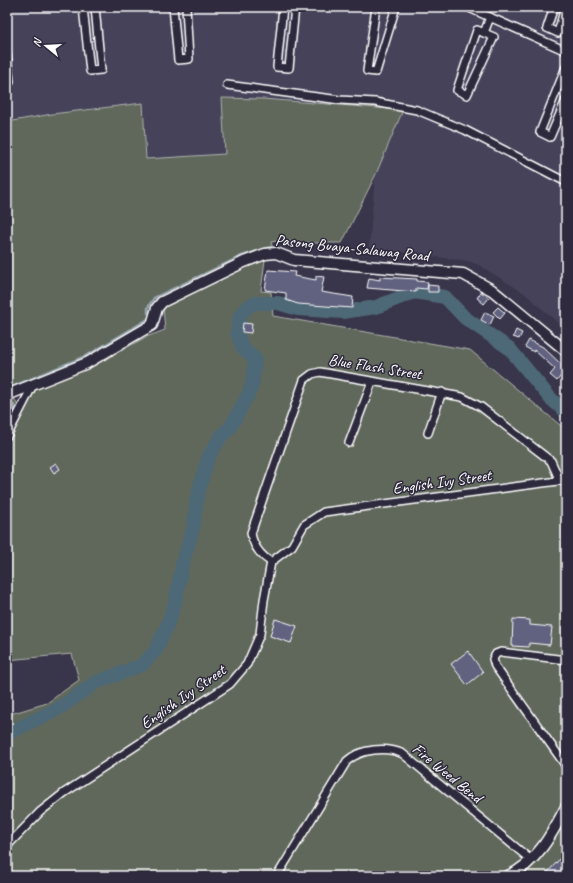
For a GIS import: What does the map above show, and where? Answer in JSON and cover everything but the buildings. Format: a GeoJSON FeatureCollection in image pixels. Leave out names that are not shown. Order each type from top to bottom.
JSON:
{"type":"FeatureCollection","features":[{"type":"Feature","properties":{"kind":"street"},"geometry":{"type":"LineString","coordinates":[[83,7],[90,71],[101,70],[95,7]]}},
{"type":"Feature","properties":{"kind":"street"},"geometry":{"type":"LineString","coordinates":[[173,7],[178,60],[189,59],[186,7]]}},
{"type":"Feature","properties":{"kind":"street"},"geometry":{"type":"LineString","coordinates":[[283,7],[278,67],[289,68],[295,7]]}},
{"type":"Feature","properties":{"kind":"street"},"geometry":{"type":"LineString","coordinates":[[376,7],[367,71],[376,72],[396,7]]}},
{"type":"Feature","properties":{"kind":"street"},"geometry":{"type":"LineString","coordinates":[[468,7],[566,51]]}},
{"type":"Feature","properties":{"kind":"street"},"geometry":{"type":"LineString","coordinates":[[554,7],[547,28],[558,32],[566,7]]}},
{"type":"Feature","properties":{"kind":"street"},"geometry":{"type":"LineString","coordinates":[[484,33],[490,17]]}},
{"type":"Feature","properties":{"kind":"street"},"geometry":{"type":"LineString","coordinates":[[477,30],[484,33],[494,37],[467,95],[457,90],[477,30]]}},
{"type":"Feature","properties":{"kind":"street"},"geometry":{"type":"LineString","coordinates":[[547,43],[552,30]]}},
{"type":"Feature","properties":{"kind":"street"},"geometry":{"type":"LineString","coordinates":[[7,55],[10,82],[7,82]]}},
{"type":"Feature","properties":{"kind":"street"},"geometry":{"type":"LineString","coordinates":[[566,70],[540,132],[550,137],[566,100]]}},
{"type":"Feature","properties":{"kind":"street"},"geometry":{"type":"LineString","coordinates":[[227,86],[340,100],[375,102],[417,110],[464,130],[566,182]]}},
{"type":"Feature","properties":{"kind":"street","name":"Pasong Buaya-Salawag Road"},"geometry":{"type":"LineString","coordinates":[[7,395],[99,356],[152,325],[157,308],[162,302],[244,262],[265,254],[276,253],[294,260],[463,274],[492,290],[566,351]]}},
{"type":"Feature","properties":{"kind":"street","name":"Blue Flash Street"},"geometry":{"type":"LineString","coordinates":[[271,562],[264,557],[253,544],[251,534],[304,380],[312,374],[320,372],[372,382],[442,392],[462,397],[481,407],[551,461],[563,480]]}},
{"type":"Feature","properties":{"kind":"street"},"geometry":{"type":"LineString","coordinates":[[349,443],[372,382]]}},
{"type":"Feature","properties":{"kind":"street"},"geometry":{"type":"LineString","coordinates":[[7,436],[32,385]]}},
{"type":"Feature","properties":{"kind":"street"},"geometry":{"type":"LineString","coordinates":[[428,433],[442,392]]}},
{"type":"Feature","properties":{"kind":"street","name":"English Ivy Street"},"geometry":{"type":"LineString","coordinates":[[7,846],[40,812],[64,793],[230,684],[247,664],[260,634],[271,562],[292,546],[304,525],[324,512],[563,480]]}},
{"type":"Feature","properties":{"kind":"street"},"geometry":{"type":"LineString","coordinates":[[566,660],[501,652],[496,654],[493,659],[495,666],[566,766]]}},
{"type":"Feature","properties":{"kind":"street","name":"Fire Weed Bend"},"geometry":{"type":"LineString","coordinates":[[276,876],[347,761],[359,752],[382,750],[395,750],[403,754],[532,860]]}},
{"type":"Feature","properties":{"kind":"street"},"geometry":{"type":"LineString","coordinates":[[508,876],[519,871],[532,860],[554,831],[566,807]]}},
{"type":"Feature","properties":{"kind":"shaded area"},"geometry":{"type":"Polygon","coordinates":[[[7,7],[566,7],[566,330],[524,293],[479,265],[467,261],[369,248],[375,175],[342,243],[297,243],[283,240],[268,243],[7,375],[7,7]]]}},
{"type":"Feature","properties":{"kind":"shaded area"},"geometry":{"type":"Polygon","coordinates":[[[222,98],[263,99],[403,110],[376,174],[342,243],[297,243],[283,240],[271,242],[273,249],[155,301],[150,310],[151,320],[89,357],[7,391],[7,122],[52,114],[143,103],[146,159],[225,154],[222,98]]]}},
{"type":"Feature","properties":{"kind":"shaded area"},"geometry":{"type":"Polygon","coordinates":[[[265,260],[261,291],[271,292],[273,316],[470,350],[566,430],[566,876],[7,876],[7,715],[47,703],[79,680],[72,654],[7,660],[7,439],[34,389],[93,366],[146,337],[165,330],[163,308],[244,268],[265,260]]]}},
{"type":"Feature","properties":{"kind":"shaded area"},"geometry":{"type":"Polygon","coordinates":[[[13,396],[19,408],[7,429],[7,398],[13,396]]]}},
{"type":"Feature","properties":{"kind":"waterway"},"geometry":{"type":"LineString","coordinates":[[148,313],[148,307],[154,298],[242,256],[271,247]]}},
{"type":"Feature","properties":{"kind":"waterway"},"geometry":{"type":"LineString","coordinates":[[7,734],[61,707],[95,683],[142,665],[156,650],[167,626],[175,603],[183,561],[193,529],[197,497],[208,458],[221,436],[230,428],[252,385],[255,359],[243,348],[237,333],[240,315],[247,307],[256,303],[278,303],[298,309],[343,312],[376,307],[414,292],[445,297],[465,318],[509,348],[550,398],[566,412]]}},
{"type":"Feature","properties":{"kind":"waterway"},"geometry":{"type":"LineString","coordinates":[[7,389],[88,355],[148,319]]}},
{"type":"Feature","properties":{"kind":"waterway"},"geometry":{"type":"LineString","coordinates":[[7,423],[13,411],[14,405]]}}]}
